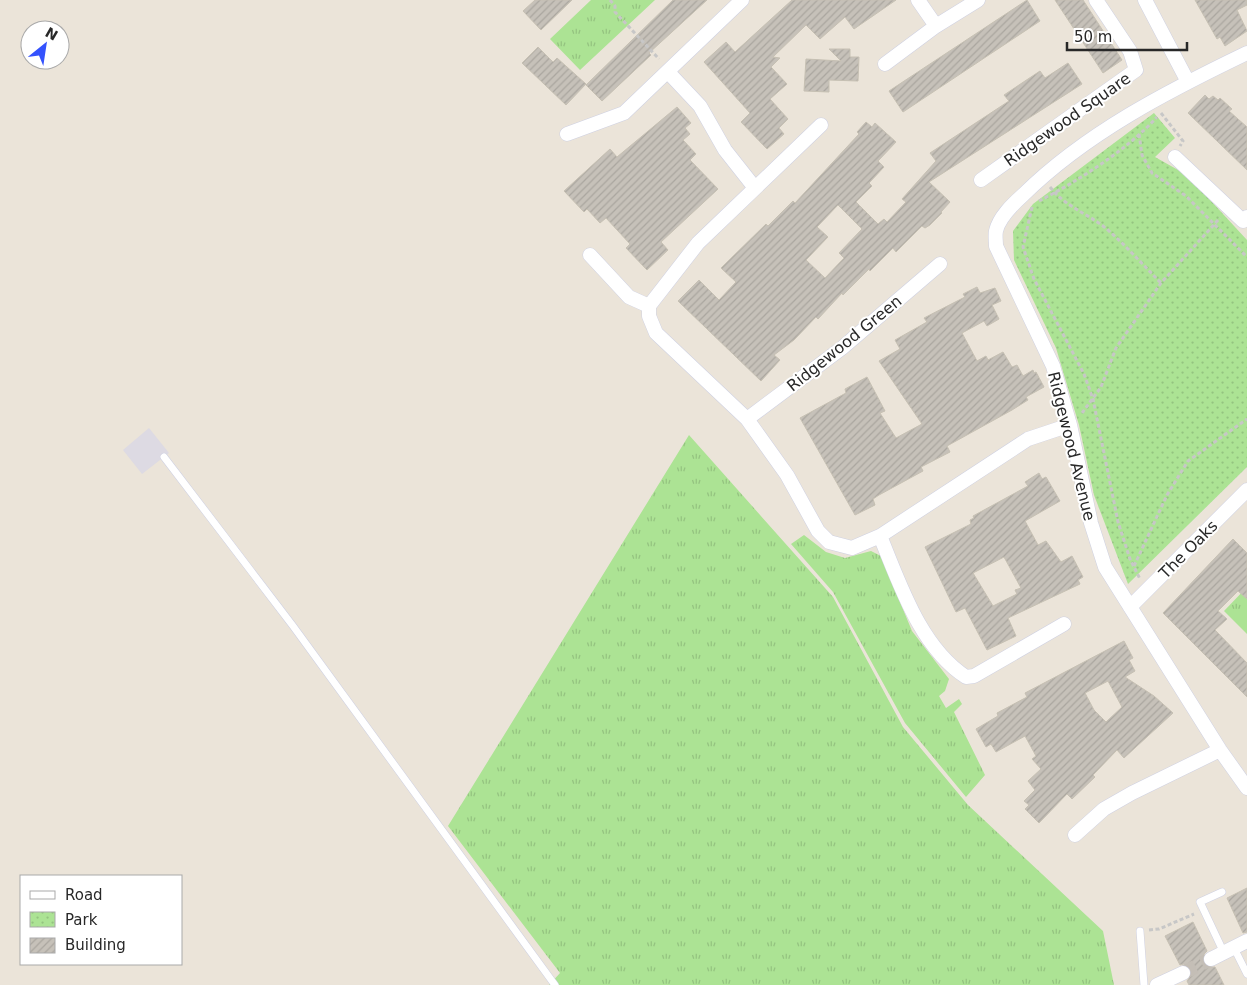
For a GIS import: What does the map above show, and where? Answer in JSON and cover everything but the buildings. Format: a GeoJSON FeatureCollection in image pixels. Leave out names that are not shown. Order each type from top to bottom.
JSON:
{"type":"FeatureCollection","features":[{"type":"Feature","properties":{"kind":"street"},"geometry":{"type":"LineString","coordinates":[[567,134],[624,113],[742,0]]}},
{"type":"Feature","properties":{"kind":"street"},"geometry":{"type":"LineString","coordinates":[[918,0],[936,26]]}},
{"type":"Feature","properties":{"kind":"street"},"geometry":{"type":"LineString","coordinates":[[885,64],[936,26],[978,0]]}},
{"type":"Feature","properties":{"kind":"street","name":"Ridgewood Square"},"geometry":{"type":"LineString","coordinates":[[981,180],[1136,70],[1130,51],[1096,0]]}},
{"type":"Feature","properties":{"kind":"street"},"geometry":{"type":"LineString","coordinates":[[1145,0],[1188,82]]}},
{"type":"Feature","properties":{"kind":"street","name":"Ridgewood Avenue"},"geometry":{"type":"LineString","coordinates":[[1247,53],[1188,82],[1157,107],[1082,146],[1042,176],[1012,205],[996,231],[996,246],[1053,366],[1070,425],[1091,523],[1105,567],[1220,750],[1247,788]]}},
{"type":"Feature","properties":{"kind":"street"},"geometry":{"type":"LineString","coordinates":[[669,71],[700,106],[725,150],[755,188]]}},
{"type":"Feature","properties":{"kind":"street"},"geometry":{"type":"LineString","coordinates":[[821,125],[698,243],[649,306],[650,316],[656,332],[747,420],[787,475],[818,531],[829,542],[852,548],[880,536],[1028,439],[1070,425]]}},
{"type":"Feature","properties":{"kind":"street"},"geometry":{"type":"LineString","coordinates":[[1175,157],[1246,222]]}},
{"type":"Feature","properties":{"kind":"street"},"geometry":{"type":"LineString","coordinates":[[590,254],[629,297],[649,306]]}},
{"type":"Feature","properties":{"kind":"street","name":"Ridgewood Green"},"geometry":{"type":"LineString","coordinates":[[747,420],[842,348],[940,264]]}},
{"type":"Feature","properties":{"kind":"street","name":"The Oaks"},"geometry":{"type":"LineString","coordinates":[[1130,607],[1247,490]]}},
{"type":"Feature","properties":{"kind":"street"},"geometry":{"type":"LineString","coordinates":[[880,536],[906,599],[933,645],[957,671],[966,677],[974,676],[1064,624]]}},
{"type":"Feature","properties":{"kind":"street"},"geometry":{"type":"LineString","coordinates":[[1074,835],[1104,809],[1132,793],[1220,750]]}},
{"type":"Feature","properties":{"kind":"street"},"geometry":{"type":"LineString","coordinates":[[1210,959],[1247,941]]}},
{"type":"Feature","properties":{"kind":"street"},"geometry":{"type":"LineString","coordinates":[[1157,985],[1183,973]]}},
{"type":"Feature","properties":{"kind":"lane"},"geometry":{"type":"LineString","coordinates":[[164,457],[299,634],[555,985]]}},
{"type":"Feature","properties":{"kind":"lane"},"geometry":{"type":"LineString","coordinates":[[1222,892],[1200,902],[1229,950],[1247,974]]}},
{"type":"Feature","properties":{"kind":"lane"},"geometry":{"type":"LineString","coordinates":[[1140,931],[1144,985]]}},
{"type":"Feature","properties":{"kind":"path"},"geometry":{"type":"LineString","coordinates":[[610,0],[615,6],[614,12],[669,71]]}},
{"type":"Feature","properties":{"kind":"path"},"geometry":{"type":"LineString","coordinates":[[1146,591],[1134,566],[1115,514],[1093,399],[1084,374],[1034,279],[1023,247],[1033,204],[1055,193],[1117,152],[1139,133],[1157,107],[1183,141],[1175,157]]}},
{"type":"Feature","properties":{"kind":"path"},"geometry":{"type":"LineString","coordinates":[[1139,133],[1142,155],[1152,173],[1186,196],[1247,257]]}},
{"type":"Feature","properties":{"kind":"path"},"geometry":{"type":"LineString","coordinates":[[1042,176],[1055,193],[1074,210],[1102,226],[1161,283]]}},
{"type":"Feature","properties":{"kind":"path"},"geometry":{"type":"LineString","coordinates":[[1070,425],[1101,387],[1116,348],[1161,283],[1213,225],[1230,209]]}},
{"type":"Feature","properties":{"kind":"path"},"geometry":{"type":"LineString","coordinates":[[1134,566],[1167,495],[1188,461],[1247,419]]}},
{"type":"Feature","properties":{"kind":"path"},"geometry":{"type":"LineString","coordinates":[[1140,931],[1159,930],[1204,909]]}},
{"type":"Feature","properties":{"kind":"shaded area"},"geometry":{"type":"Polygon","coordinates":[[[149,428],[169,453],[142,474],[123,450],[149,428]]]}},
{"type":"Feature","properties":{"kind":"green space"},"geometry":{"type":"Polygon","coordinates":[[[591,0],[655,0],[580,70],[550,39],[591,0]]]}},
{"type":"Feature","properties":{"kind":"green space"},"geometry":{"type":"Polygon","coordinates":[[[1154,113],[1175,138],[1155,157],[1187,175],[1247,240],[1247,467],[1128,584],[1094,495],[1079,425],[1056,348],[1014,260],[1013,231],[1033,204],[1154,113]]]}},
{"type":"Feature","properties":{"kind":"green space"},"geometry":{"type":"Polygon","coordinates":[[[689,435],[833,597],[903,727],[968,805],[1103,931],[1114,985],[549,985],[560,973],[448,826],[689,435]]]}},
{"type":"Feature","properties":{"kind":"green space"},"geometry":{"type":"Polygon","coordinates":[[[804,535],[826,552],[845,558],[871,551],[881,556],[912,631],[949,679],[945,691],[939,696],[946,708],[959,699],[962,704],[954,712],[985,775],[966,797],[905,723],[833,592],[791,544],[804,535]]]}},
{"type":"Feature","properties":{"kind":"green space"},"geometry":{"type":"Polygon","coordinates":[[[1247,587],[1247,634],[1224,611],[1247,587]]]}},
{"type":"Feature","properties":{"kind":"tunnel"},"geometry":{"type":"LineString","coordinates":[[1183,973],[1211,959]]}}]}
